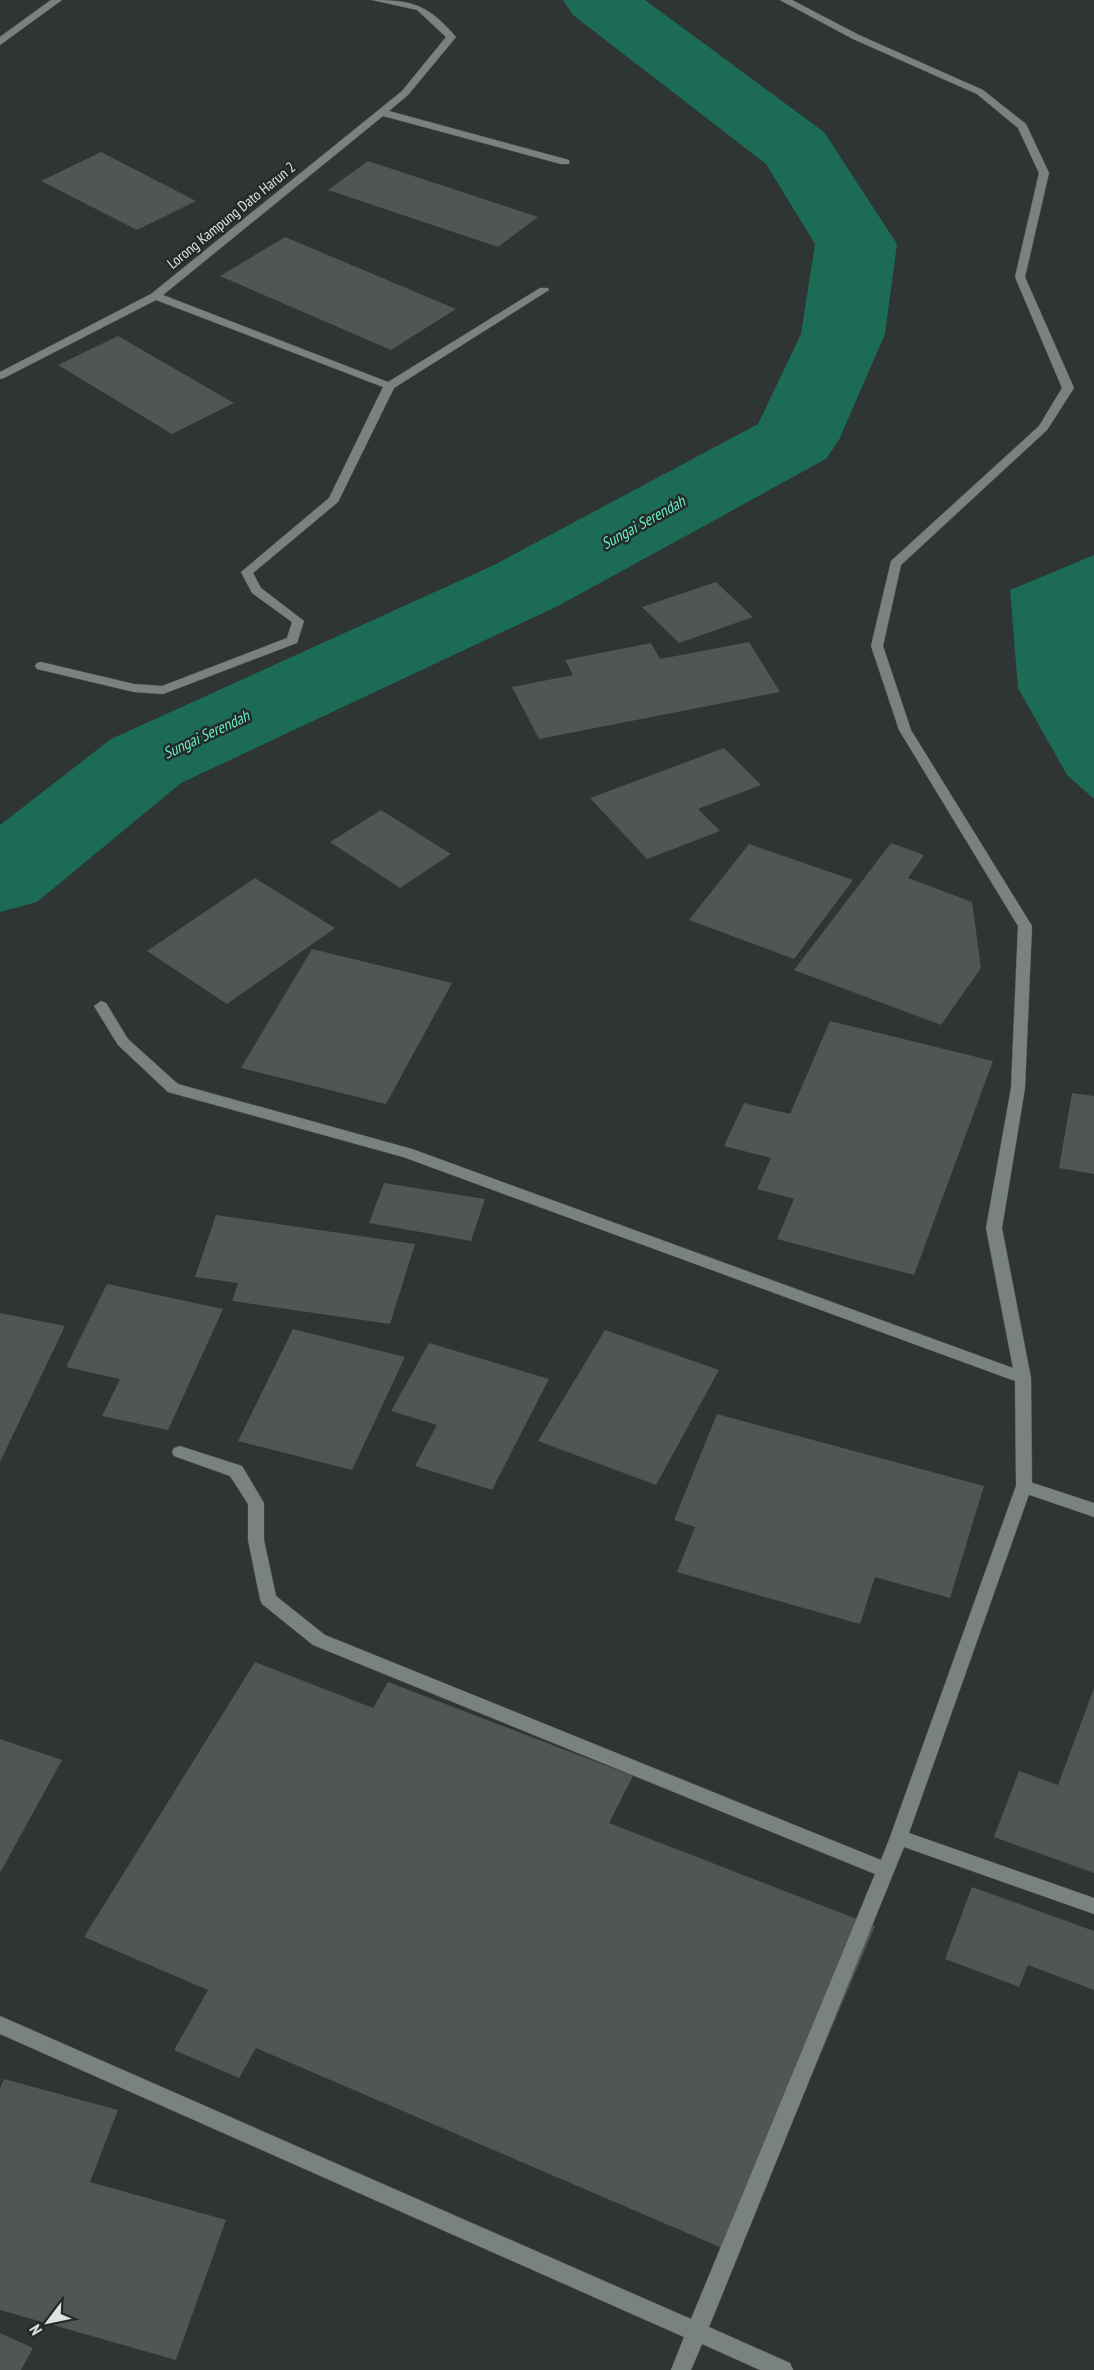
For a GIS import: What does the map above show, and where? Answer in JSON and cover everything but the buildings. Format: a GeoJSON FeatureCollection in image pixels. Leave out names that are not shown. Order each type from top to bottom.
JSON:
{"type":"FeatureCollection","features":[{"type":"Feature","properties":{"kind":"street"},"geometry":{"type":"LineString","coordinates":[[0,42],[57,0]]}},
{"type":"Feature","properties":{"kind":"street","name":"Lorong Kampung Dato Harun 2"},"geometry":{"type":"LineString","coordinates":[[0,376],[155,296],[405,93],[452,37],[420,8],[376,0]]}},
{"type":"Feature","properties":{"kind":"street"},"geometry":{"type":"LineString","coordinates":[[681,2370],[899,1837],[1024,1486],[1023,1378],[994,1228],[1018,1088],[1025,926],[905,730],[877,646],[895,564],[1043,428],[1068,388],[1020,277],[1044,174],[1022,126],[980,92],[856,37],[785,0]]}},
{"type":"Feature","properties":{"kind":"street"},"geometry":{"type":"LineString","coordinates":[[381,112],[565,162]]}},
{"type":"Feature","properties":{"kind":"street"},"geometry":{"type":"LineString","coordinates":[[41,666],[134,688],[163,690],[293,640],[298,621],[256,590],[247,572],[334,500],[389,386],[544,290]]}},
{"type":"Feature","properties":{"kind":"street"},"geometry":{"type":"LineString","coordinates":[[155,296],[389,386]]}},
{"type":"Feature","properties":{"kind":"street"},"geometry":{"type":"LineString","coordinates":[[101,1006],[123,1042],[173,1088],[407,1153],[1023,1378]]}},
{"type":"Feature","properties":{"kind":"street"},"geometry":{"type":"LineString","coordinates":[[180,1452],[236,1471],[256,1503],[255,1540],[268,1599],[320,1640],[886,1870]]}},
{"type":"Feature","properties":{"kind":"street"},"geometry":{"type":"LineString","coordinates":[[1024,1486],[1094,1510]]}},
{"type":"Feature","properties":{"kind":"street"},"geometry":{"type":"LineString","coordinates":[[899,1837],[1094,1905]]}},
{"type":"Feature","properties":{"kind":"street"},"geometry":{"type":"LineString","coordinates":[[0,2025],[783,2370]]}},
{"type":"Feature","properties":{"kind":"shaded area"},"geometry":{"type":"Polygon","coordinates":[[[1094,555],[1094,799],[1067,775],[1018,688],[1010,590],[1094,555]]]}},
{"type":"Feature","properties":{"kind":"waterway","name":"Sungai Serendah"},"geometry":{"type":"LineString","coordinates":[[0,878],[146,761],[525,586],[795,440],[843,334],[856,244],[796,149],[599,0]]}}]}
